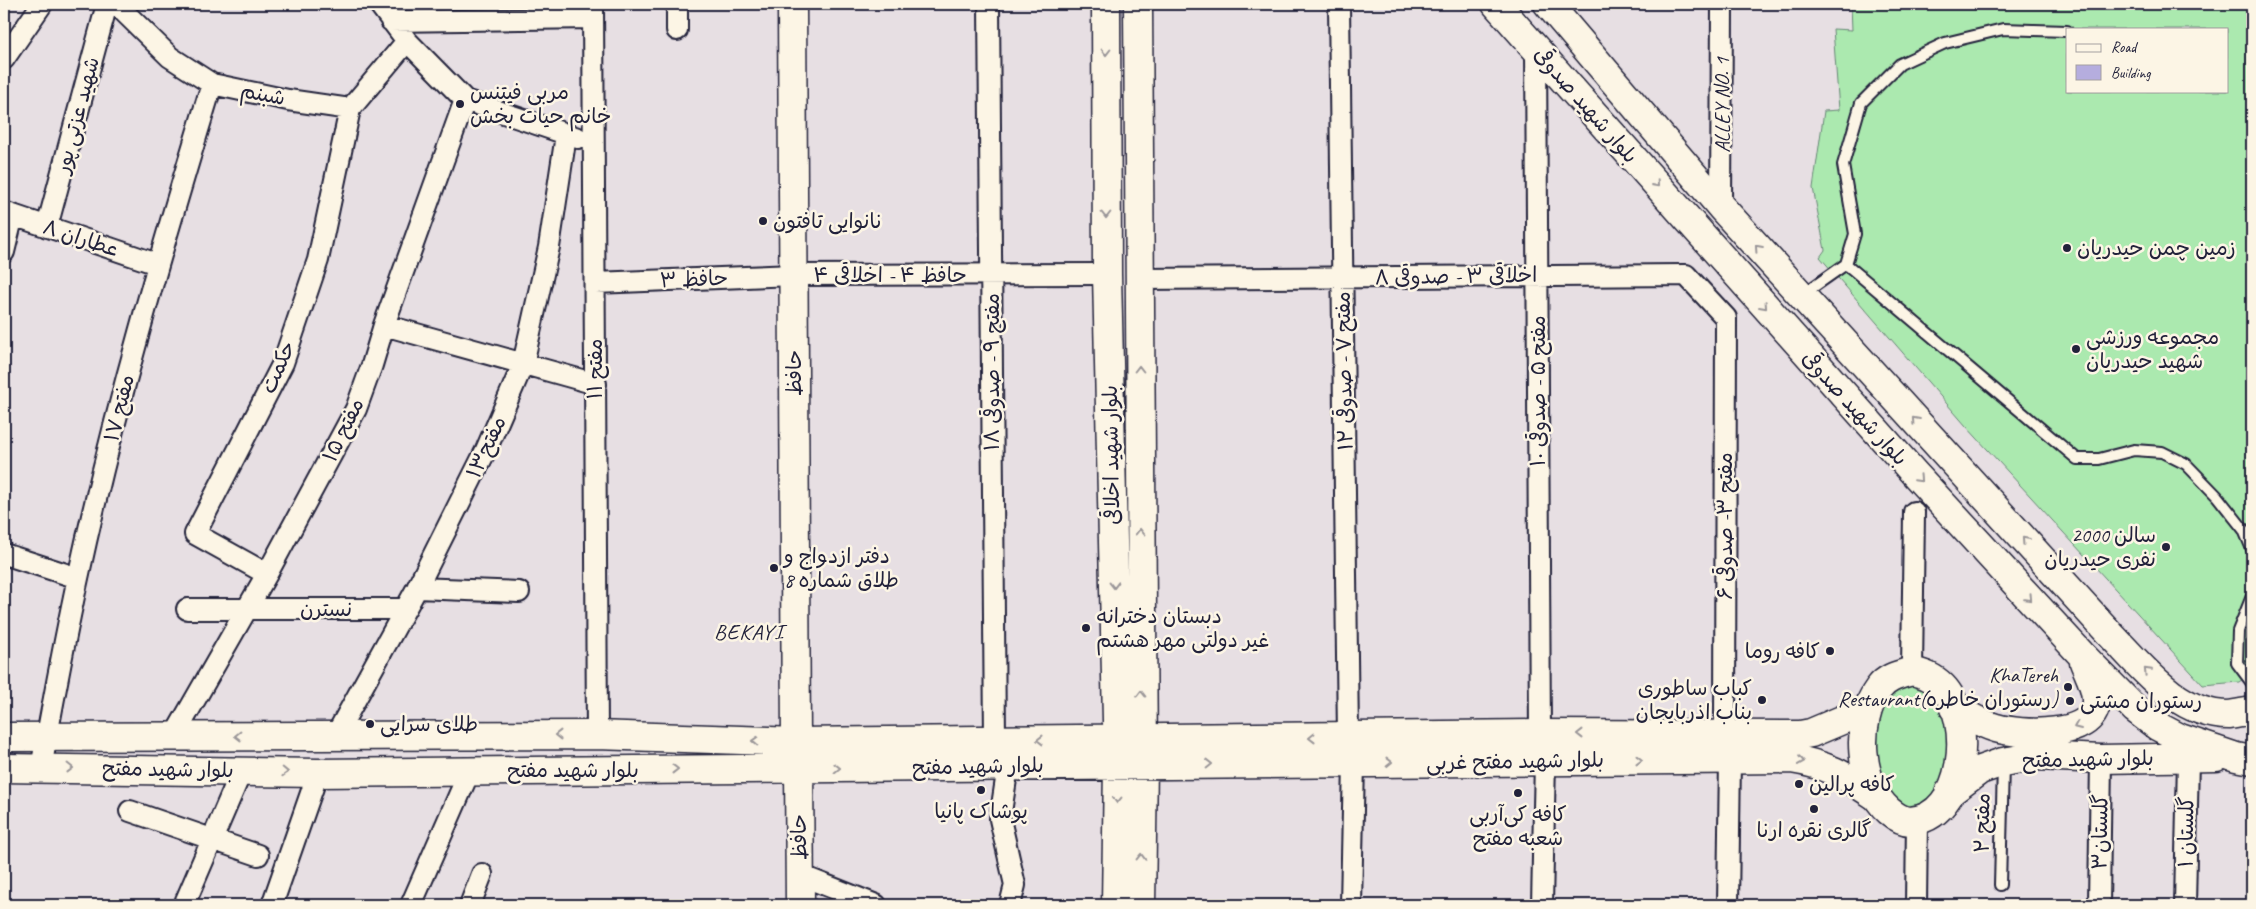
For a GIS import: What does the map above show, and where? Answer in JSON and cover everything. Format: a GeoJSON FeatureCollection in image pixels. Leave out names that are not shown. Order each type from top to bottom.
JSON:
{"type":"FeatureCollection","features":[{"type":"Feature","properties":{"kind":"main road","name":"حافظ"},"geometry":{"type":"LineString","coordinates":[[792,4],[797,755],[800,905]]}},
{"type":"Feature","properties":{"kind":"main road","name":"بلوار شهید اخلاقی"},"geometry":{"type":"LineString","coordinates":[[1106,4],[1106,274],[1130,752],[1141,905]]}},
{"type":"Feature","properties":{"kind":"main road","name":"بلوار شهید اخلاقی"},"geometry":{"type":"LineString","coordinates":[[1116,905],[1130,752],[1138,279],[1138,4]]}},
{"type":"Feature","properties":{"kind":"main road","name":"بلوار شهید صدوقی"},"geometry":{"type":"LineString","coordinates":[[1496,4],[1729,267],[2081,654],[2135,709],[2158,726],[2180,738],[2244,759]]}},
{"type":"Feature","properties":{"kind":"main road","name":"بلوار شهید صدوقی"},"geometry":{"type":"LineString","coordinates":[[1548,4],[1721,207],[2106,629],[2163,688],[2185,703],[2205,711],[2246,718]]}},
{"type":"Feature","properties":{"kind":"main road","name":"بلوار شهید مفتح"},"geometry":{"type":"LineString","coordinates":[[1954,708],[1996,728],[2040,732],[2072,729],[2086,722],[2096,704],[2095,689],[2081,654]]}},
{"type":"Feature","properties":{"kind":"main road"},"geometry":{"type":"LineString","coordinates":[[1912,672],[1928,676],[1944,688],[1954,708],[1960,732],[1960,758],[1955,783],[1944,802],[1929,816],[1908,821],[1895,816],[1880,803],[1866,772],[1863,734],[1868,709],[1878,689],[1895,676],[1912,672]]}},
{"type":"Feature","properties":{"kind":"main road","name":"بلوار شهید مفتح غربی"},"geometry":{"type":"LineString","coordinates":[[1130,752],[1351,750],[1545,760],[1727,746],[1800,735],[1811,733],[1868,709]]}},
{"type":"Feature","properties":{"kind":"main road","name":"بلوار شهید مفتح غربی"},"geometry":{"type":"LineString","coordinates":[[1351,750],[1540,734],[1727,746],[1816,763],[1841,773],[1877,798]]}},
{"type":"Feature","properties":{"kind":"main road","name":"بلوار شهید مفتح"},"geometry":{"type":"LineString","coordinates":[[4,736],[173,738],[336,735],[597,735],[797,755],[1008,766],[1081,752]]}},
{"type":"Feature","properties":{"kind":"main road","name":"بلوار شهید مفتح"},"geometry":{"type":"LineString","coordinates":[[4,768],[242,770],[318,773],[470,770],[797,755],[995,740],[1081,752],[1130,752]]}},
{"type":"Feature","properties":{"kind":"main road","name":"بلوار شهید مفتح"},"geometry":{"type":"LineString","coordinates":[[1949,793],[1980,770],[2003,762],[2038,756],[2101,759],[2244,759]]}},
{"type":"Feature","properties":{"kind":"street"},"geometry":{"type":"LineString","coordinates":[[7,50],[42,4]]}},
{"type":"Feature","properties":{"kind":"street","name":"شهید عزتی پور"},"geometry":{"type":"LineString","coordinates":[[47,227],[106,4]]}},
{"type":"Feature","properties":{"kind":"street","name":"شبنم"},"geometry":{"type":"LineString","coordinates":[[116,4],[170,57],[212,84],[288,100],[350,109]]}},
{"type":"Feature","properties":{"kind":"street"},"geometry":{"type":"LineString","coordinates":[[379,4],[407,41],[465,100],[594,143]]}},
{"type":"Feature","properties":{"kind":"street"},"geometry":{"type":"LineString","coordinates":[[677,4],[677,30]]}},
{"type":"Feature","properties":{"kind":"street","name":"مفتح ۹ - صدوقی ۱۸"},"geometry":{"type":"LineString","coordinates":[[988,4],[995,740]]}},
{"type":"Feature","properties":{"kind":"street","name":"مفتح ۷ - صدوقی ۱۲"},"geometry":{"type":"LineString","coordinates":[[1339,4],[1351,750],[1351,905]]}},
{"type":"Feature","properties":{"kind":"street","name":"ALLEY NO. 1"},"geometry":{"type":"LineString","coordinates":[[1721,207],[1722,4]]}},
{"type":"Feature","properties":{"kind":"street"},"geometry":{"type":"LineString","coordinates":[[391,21],[593,11]]}},
{"type":"Feature","properties":{"kind":"street","name":"مفتح ۱۱"},"geometry":{"type":"LineString","coordinates":[[593,11],[597,735]]}},
{"type":"Feature","properties":{"kind":"street"},"geometry":{"type":"LineString","coordinates":[[350,109],[407,41]]}},
{"type":"Feature","properties":{"kind":"street","name":"مفتح ۵ - صدوقی ۱۰"},"geometry":{"type":"LineString","coordinates":[[1536,48],[1540,734]]}},
{"type":"Feature","properties":{"kind":"street","name":"مفتح ۱۷"},"geometry":{"type":"LineString","coordinates":[[41,768],[78,578],[116,420],[157,264],[212,84]]}},
{"type":"Feature","properties":{"kind":"street","name":"مفتح ۱۵"},"geometry":{"type":"LineString","coordinates":[[173,738],[267,574],[356,409],[465,100]]}},
{"type":"Feature","properties":{"kind":"street","name":"حکمت"},"geometry":{"type":"LineString","coordinates":[[267,574],[195,534],[283,364],[318,260],[350,109]]}},
{"type":"Feature","properties":{"kind":"street","name":"مفتح۱۳"},"geometry":{"type":"LineString","coordinates":[[336,735],[417,588],[486,450],[523,364],[550,246],[566,135]]}},
{"type":"Feature","properties":{"kind":"street"},"geometry":{"type":"LineString","coordinates":[[4,252],[8,214]]}},
{"type":"Feature","properties":{"kind":"street","name":"عطاران ۸"},"geometry":{"type":"LineString","coordinates":[[8,214],[157,264]]}},
{"type":"Feature","properties":{"kind":"street","name":"حافظ ۴ - اخلاقی ۴"},"geometry":{"type":"LineString","coordinates":[[794,275],[1106,274]]}},
{"type":"Feature","properties":{"kind":"street","name":"حافظ ۳"},"geometry":{"type":"LineString","coordinates":[[595,283],[794,275]]}},
{"type":"Feature","properties":{"kind":"street","name":"اخلاقی ۳ - صدوقی ۸"},"geometry":{"type":"LineString","coordinates":[[1138,279],[1686,275],[1726,318]]}},
{"type":"Feature","properties":{"kind":"street","name":"مفتح ۳- صدوقی ۶"},"geometry":{"type":"LineString","coordinates":[[1726,318],[1728,905]]}},
{"type":"Feature","properties":{"kind":"street"},"geometry":{"type":"LineString","coordinates":[[384,326],[596,384]]}},
{"type":"Feature","properties":{"kind":"street"},"geometry":{"type":"LineString","coordinates":[[1912,672],[1914,512]]}},
{"type":"Feature","properties":{"kind":"street"},"geometry":{"type":"LineString","coordinates":[[4,554],[78,578]]}},
{"type":"Feature","properties":{"kind":"street"},"geometry":{"type":"LineString","coordinates":[[417,588],[519,592]]}},
{"type":"Feature","properties":{"kind":"street","name":"نسترن"},"geometry":{"type":"LineString","coordinates":[[187,609],[405,609]]}},
{"type":"Feature","properties":{"kind":"street","name":"گلستان ۱"},"geometry":{"type":"LineString","coordinates":[[2185,905],[2188,758]]}},
{"type":"Feature","properties":{"kind":"street","name":"گلستان۳"},"geometry":{"type":"LineString","coordinates":[[2099,905],[2101,759]]}},
{"type":"Feature","properties":{"kind":"street"},"geometry":{"type":"LineString","coordinates":[[1542,905],[1545,760]]}},
{"type":"Feature","properties":{"kind":"street"},"geometry":{"type":"LineString","coordinates":[[1008,766],[1000,819],[1015,885],[1010,905]]}},
{"type":"Feature","properties":{"kind":"street"},"geometry":{"type":"LineString","coordinates":[[184,905],[242,770]]}},
{"type":"Feature","properties":{"kind":"street"},"geometry":{"type":"LineString","coordinates":[[411,905],[470,770]]}},
{"type":"Feature","properties":{"kind":"street"},"geometry":{"type":"LineString","coordinates":[[272,905],[318,773]]}},
{"type":"Feature","properties":{"kind":"street"},"geometry":{"type":"LineString","coordinates":[[130,811],[258,855]]}},
{"type":"Feature","properties":{"kind":"street"},"geometry":{"type":"LineString","coordinates":[[1916,905],[1918,819]]}},
{"type":"Feature","properties":{"kind":"street"},"geometry":{"type":"LineString","coordinates":[[470,905],[482,874]]}},
{"type":"Feature","properties":{"kind":"street"},"geometry":{"type":"LineString","coordinates":[[800,875],[876,905]]}},
{"type":"Feature","properties":{"kind":"lane"},"geometry":{"type":"LineString","coordinates":[[1802,295],[1846,264],[1855,234],[1843,164],[1861,103],[1900,64],[1945,43],[2003,29],[2066,31]]}},
{"type":"Feature","properties":{"kind":"lane"},"geometry":{"type":"LineString","coordinates":[[1846,264],[2076,459],[2100,459],[2134,450],[2162,452],[2186,464],[2217,496],[2244,530],[2252,549]]}},
{"type":"Feature","properties":{"kind":"lane"},"geometry":{"type":"LineString","coordinates":[[2252,596],[2238,631],[2236,663],[2252,683]]}},
{"type":"Feature","properties":{"kind":"lane","name":"مفتح ۲"},"geometry":{"type":"LineString","coordinates":[[2000,885],[2003,762]]}},
{"type":"Feature","properties":{"kind":"green space","name":"مجموعه ورزشی شهید حیدریان"},"geometry":{"type":"Polygon","coordinates":[[[1851,4],[2252,4],[2252,672],[2239,682],[2203,685],[1966,426],[1820,257],[1825,250],[1813,188],[1824,111],[1839,110],[1833,29],[1852,30],[1851,4]]]}},
{"type":"Feature","properties":{"kind":"green space"},"geometry":{"type":"Polygon","coordinates":[[[1899,681],[1924,681],[1950,717],[1946,787],[1917,814],[1881,790],[1872,721],[1899,681]]]}},
{"type":"Feature","properties":{"kind":"building"},"geometry":{"type":"Polygon","coordinates":[[[2076,4],[2145,4],[2144,8],[2076,4]]]}},
{"type":"Feature","properties":{"kind":"place","name":"مربی فیتنس خانم حیات بخش"},"geometry":{"type":"Point","coordinates":[460,104]}},
{"type":"Feature","properties":{"kind":"place","name":"نانوایی تافتون"},"geometry":{"type":"Point","coordinates":[763,221]}},
{"type":"Feature","properties":{"kind":"place","name":"زمین چمن حیدریان"},"geometry":{"type":"Point","coordinates":[2067,248]}},
{"type":"Feature","properties":{"kind":"place","name":"مجموعه ورزشی شهید حیدریان"},"geometry":{"type":"Point","coordinates":[2076,349]}},
{"type":"Feature","properties":{"kind":"place","name":"سالن 2000 نفری حیدریان"},"geometry":{"type":"Point","coordinates":[2166,547]}},
{"type":"Feature","properties":{"kind":"place","name":"دفتر ازدواج و طلاق شماره 8"},"geometry":{"type":"Point","coordinates":[774,568]}},
{"type":"Feature","properties":{"kind":"place","name":"دبستان دخترانه غیر دولتی مهر هشتم"},"geometry":{"type":"Point","coordinates":[1086,628]}},
{"type":"Feature","properties":{"kind":"place","name":"کافه روما"},"geometry":{"type":"Point","coordinates":[1830,651]}},
{"type":"Feature","properties":{"kind":"place","name":"KhaTereh Restaurant(رستوران خاطره)"},"geometry":{"type":"Point","coordinates":[2068,687]}},
{"type":"Feature","properties":{"kind":"place","name":"کباب ساطوری بناب اذربایجان"},"geometry":{"type":"Point","coordinates":[1762,700]}},
{"type":"Feature","properties":{"kind":"place","name":"رستوران مشتی"},"geometry":{"type":"Point","coordinates":[2070,701]}},
{"type":"Feature","properties":{"kind":"place","name":"طلای سرایی"},"geometry":{"type":"Point","coordinates":[370,724]}},
{"type":"Feature","properties":{"kind":"place","name":"کافه پرالین"},"geometry":{"type":"Point","coordinates":[1799,784]}},
{"type":"Feature","properties":{"kind":"place","name":"پوشاک پانیا"},"geometry":{"type":"Point","coordinates":[981,790]}},
{"type":"Feature","properties":{"kind":"place","name":"کافه کی‌آربی شعبه مفتح"},"geometry":{"type":"Point","coordinates":[1518,793]}},
{"type":"Feature","properties":{"kind":"place","name":"گالری نقره ارنا"},"geometry":{"type":"Point","coordinates":[1814,809]}},
{"type":"Feature","properties":{"kind":"district","name":"BEKAYI"},"geometry":{"type":"Point","coordinates":[749,632]}}]}
